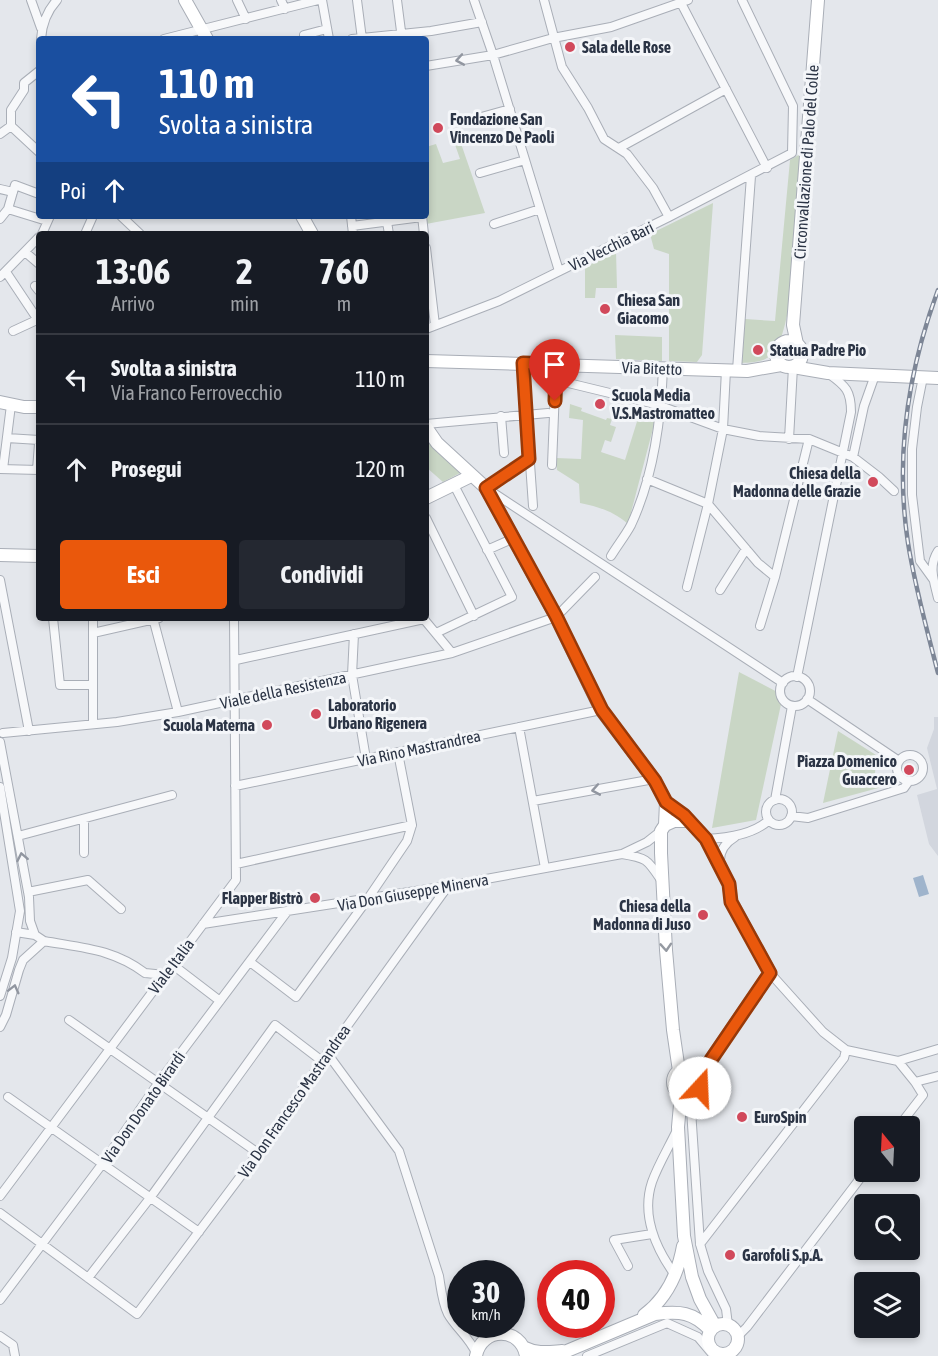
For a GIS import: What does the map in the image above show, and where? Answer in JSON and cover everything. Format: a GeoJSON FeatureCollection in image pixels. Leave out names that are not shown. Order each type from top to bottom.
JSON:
{"type":"FeatureCollection","features":[{"type":"Feature","properties":{"kind":"street"},"geometry":{"type":"LineString","coordinates":[[31,0],[41,35]]}},
{"type":"Feature","properties":{"kind":"street"},"geometry":{"type":"LineString","coordinates":[[41,35],[43,21],[50,7],[57,0]]}},
{"type":"Feature","properties":{"kind":"street"},"geometry":{"type":"LineString","coordinates":[[185,0],[204,34]]}},
{"type":"Feature","properties":{"kind":"street"},"geometry":{"type":"LineString","coordinates":[[237,0],[246,19]]}},
{"type":"Feature","properties":{"kind":"street"},"geometry":{"type":"LineString","coordinates":[[281,0],[285,9]]}},
{"type":"Feature","properties":{"kind":"street"},"geometry":{"type":"LineString","coordinates":[[188,36],[204,34],[246,19],[320,0],[328,36]]}},
{"type":"Feature","properties":{"kind":"street"},"geometry":{"type":"LineString","coordinates":[[357,0],[362,36]]}},
{"type":"Feature","properties":{"kind":"street"},"geometry":{"type":"LineString","coordinates":[[397,0],[401,36],[482,22]]}},
{"type":"Feature","properties":{"kind":"street"},"geometry":{"type":"LineString","coordinates":[[474,0],[559,271]]}},
{"type":"Feature","properties":{"kind":"street"},"geometry":{"type":"LineString","coordinates":[[544,0],[562,67],[604,139],[627,154],[653,188],[669,217]]}},
{"type":"Feature","properties":{"kind":"street","name":"Via Vecchia Bari"},"geometry":{"type":"LineString","coordinates":[[429,328],[498,301],[752,176],[792,153],[792,106],[742,0]]}},
{"type":"Feature","properties":{"kind":"street","name":"Circonvallazione di Palo del Colle"},"geometry":{"type":"LineString","coordinates":[[795,347],[793,325],[818,0]]}},
{"type":"Feature","properties":{"kind":"street"},"geometry":{"type":"LineString","coordinates":[[429,66],[493,55],[553,38],[611,27],[684,1],[767,168]]}},
{"type":"Feature","properties":{"kind":"street"},"geometry":{"type":"LineString","coordinates":[[304,35],[327,29]]}},
{"type":"Feature","properties":{"kind":"street"},"geometry":{"type":"LineString","coordinates":[[36,73],[24,83],[24,90],[11,110],[11,126],[36,149]]}},
{"type":"Feature","properties":{"kind":"street"},"geometry":{"type":"LineString","coordinates":[[619,148],[726,89]]}},
{"type":"Feature","properties":{"kind":"street"},"geometry":{"type":"LineString","coordinates":[[466,121],[510,109]]}},
{"type":"Feature","properties":{"kind":"street"},"geometry":{"type":"LineString","coordinates":[[0,134],[11,126]]}},
{"type":"Feature","properties":{"kind":"street"},"geometry":{"type":"LineString","coordinates":[[480,173],[525,160]]}},
{"type":"Feature","properties":{"kind":"street"},"geometry":{"type":"LineString","coordinates":[[687,587],[708,504],[737,370],[752,176]]}},
{"type":"Feature","properties":{"kind":"street"},"geometry":{"type":"LineString","coordinates":[[0,219],[8,209],[15,185],[36,193]]}},
{"type":"Feature","properties":{"kind":"street"},"geometry":{"type":"LineString","coordinates":[[0,189],[13,192]]}},
{"type":"Feature","properties":{"kind":"street"},"geometry":{"type":"LineString","coordinates":[[8,209],[36,216]]}},
{"type":"Feature","properties":{"kind":"street"},"geometry":{"type":"LineString","coordinates":[[494,224],[540,209]]}},
{"type":"Feature","properties":{"kind":"street"},"geometry":{"type":"LineString","coordinates":[[123,219],[133,231]]}},
{"type":"Feature","properties":{"kind":"street"},"geometry":{"type":"LineString","coordinates":[[353,230],[387,219]]}},
{"type":"Feature","properties":{"kind":"street"},"geometry":{"type":"LineString","coordinates":[[36,240],[3,275],[36,316]]}},
{"type":"Feature","properties":{"kind":"street"},"geometry":{"type":"LineString","coordinates":[[25,252],[36,261]]}},
{"type":"Feature","properties":{"kind":"street"},"geometry":{"type":"LineString","coordinates":[[429,278],[435,326]]}},
{"type":"Feature","properties":{"kind":"street"},"geometry":{"type":"LineString","coordinates":[[13,331],[36,321]]}},
{"type":"Feature","properties":{"kind":"street"},"geometry":{"type":"LineString","coordinates":[[737,370],[783,362],[799,362],[795,347]]}},
{"type":"Feature","properties":{"kind":"street"},"geometry":{"type":"LineString","coordinates":[[789,439],[783,362],[777,349],[795,347],[845,386],[851,398],[851,412],[797,677]]}},
{"type":"Feature","properties":{"kind":"street","name":"Via Bitetto"},"geometry":{"type":"LineString","coordinates":[[429,360],[737,370]]}},
{"type":"Feature","properties":{"kind":"street"},"geometry":{"type":"LineString","coordinates":[[783,362],[828,373],[938,378]]}},
{"type":"Feature","properties":{"kind":"street"},"geometry":{"type":"LineString","coordinates":[[523,363],[532,506]]}},
{"type":"Feature","properties":{"kind":"street"},"geometry":{"type":"LineString","coordinates":[[552,465],[556,364]]}},
{"type":"Feature","properties":{"kind":"street"},"geometry":{"type":"LineString","coordinates":[[611,556],[630,526],[647,479],[661,406],[663,368]]}},
{"type":"Feature","properties":{"kind":"street"},"geometry":{"type":"LineString","coordinates":[[853,458],[864,405],[875,375]]}},
{"type":"Feature","properties":{"kind":"street"},"geometry":{"type":"LineString","coordinates":[[923,377],[912,449],[912,495],[920,561],[933,579]]}},
{"type":"Feature","properties":{"kind":"street"},"geometry":{"type":"LineString","coordinates":[[556,380],[661,406],[723,429],[759,436],[809,439],[853,458],[894,491]]}},
{"type":"Feature","properties":{"kind":"street"},"geometry":{"type":"LineString","coordinates":[[36,407],[6,403],[7,438],[1,469],[36,470]]}},
{"type":"Feature","properties":{"kind":"street"},"geometry":{"type":"LineString","coordinates":[[429,426],[548,413]]}},
{"type":"Feature","properties":{"kind":"street"},"geometry":{"type":"LineString","coordinates":[[501,417],[504,453]]}},
{"type":"Feature","properties":{"kind":"street"},"geometry":{"type":"LineString","coordinates":[[429,431],[437,443],[486,488],[783,683]]}},
{"type":"Feature","properties":{"kind":"street"},"geometry":{"type":"LineString","coordinates":[[7,438],[36,442]]}},
{"type":"Feature","properties":{"kind":"street"},"geometry":{"type":"LineString","coordinates":[[760,626],[776,577],[809,439]]}},
{"type":"Feature","properties":{"kind":"street"},"geometry":{"type":"LineString","coordinates":[[486,488],[529,459]]}},
{"type":"Feature","properties":{"kind":"street"},"geometry":{"type":"LineString","coordinates":[[429,497],[471,476]]}},
{"type":"Feature","properties":{"kind":"street"},"geometry":{"type":"LineString","coordinates":[[647,479],[708,504],[758,563],[776,577]]}},
{"type":"Feature","properties":{"kind":"street"},"geometry":{"type":"LineString","coordinates":[[436,633],[512,597],[453,485]]}},
{"type":"Feature","properties":{"kind":"street"},"geometry":{"type":"LineString","coordinates":[[486,488],[556,616],[602,710],[654,779],[666,802],[684,815],[706,839],[729,884],[731,902],[770,973],[823,1032],[846,1050],[898,1061],[938,1049]]}},
{"type":"Feature","properties":{"kind":"street"},"geometry":{"type":"LineString","coordinates":[[429,524],[474,616]]}},
{"type":"Feature","properties":{"kind":"street"},"geometry":{"type":"LineString","coordinates":[[487,550],[514,538]]}},
{"type":"Feature","properties":{"kind":"street"},"geometry":{"type":"LineString","coordinates":[[720,590],[746,549]]}},
{"type":"Feature","properties":{"kind":"street"},"geometry":{"type":"LineString","coordinates":[[938,551],[932,564],[938,598]]}},
{"type":"Feature","properties":{"kind":"street"},"geometry":{"type":"LineString","coordinates":[[0,555],[36,556]]}},
{"type":"Feature","properties":{"kind":"street"},"geometry":{"type":"LineString","coordinates":[[556,616],[595,577]]}},
{"type":"Feature","properties":{"kind":"street"},"geometry":{"type":"LineString","coordinates":[[0,580],[29,730]]}},
{"type":"Feature","properties":{"kind":"street","name":"Viale della Resistenza"},"geometry":{"type":"LineString","coordinates":[[1,736],[29,730],[178,712],[235,701],[452,653],[556,616]]}},
{"type":"Feature","properties":{"kind":"street"},"geometry":{"type":"LineString","coordinates":[[53,621],[60,685],[93,685]]}},
{"type":"Feature","properties":{"kind":"street"},"geometry":{"type":"LineString","coordinates":[[93,621],[93,724]]}},
{"type":"Feature","properties":{"kind":"street"},"geometry":{"type":"LineString","coordinates":[[93,633],[143,621]]}},
{"type":"Feature","properties":{"kind":"street"},"geometry":{"type":"LineString","coordinates":[[156,621],[178,712]]}},
{"type":"Feature","properties":{"kind":"street","name":"Viale Italia"},"geometry":{"type":"LineString","coordinates":[[0,1196],[236,880],[234,621]]}},
{"type":"Feature","properties":{"kind":"street"},"geometry":{"type":"LineString","coordinates":[[236,660],[415,621]]}},
{"type":"Feature","properties":{"kind":"street"},"geometry":{"type":"LineString","coordinates":[[426,621],[452,653]]}},
{"type":"Feature","properties":{"kind":"street"},"geometry":{"type":"LineString","coordinates":[[354,634],[352,675],[366,759]]}},
{"type":"Feature","properties":{"kind":"street"},"geometry":{"type":"LineString","coordinates":[[797,677],[802,678],[808,685],[810,694],[800,705],[792,705],[786,703],[781,695],[783,683],[797,677]]}},
{"type":"Feature","properties":{"kind":"street"},"geometry":{"type":"LineString","coordinates":[[807,699],[899,761]]}},
{"type":"Feature","properties":{"kind":"street"},"geometry":{"type":"LineString","coordinates":[[775,801],[792,705]]}},
{"type":"Feature","properties":{"kind":"street","name":"Via Rino Mastrandrea"},"geometry":{"type":"LineString","coordinates":[[236,786],[602,710]]}},
{"type":"Feature","properties":{"kind":"street"},"geometry":{"type":"LineString","coordinates":[[519,727],[546,868]]}},
{"type":"Feature","properties":{"kind":"street"},"geometry":{"type":"LineString","coordinates":[[1,736],[28,892],[28,911],[35,935],[30,954]]}},
{"type":"Feature","properties":{"kind":"street"},"geometry":{"type":"LineString","coordinates":[[250,962],[296,996],[368,900],[407,841],[412,825],[398,753]]}},
{"type":"Feature","properties":{"kind":"street"},"geometry":{"type":"LineString","coordinates":[[791,816],[808,818],[904,788],[909,781],[917,779],[922,773],[923,765],[915,755],[899,761],[898,774],[909,781]]}},
{"type":"Feature","properties":{"kind":"street"},"geometry":{"type":"LineString","coordinates":[[533,801],[654,779]]}},
{"type":"Feature","properties":{"kind":"street"},"geometry":{"type":"LineString","coordinates":[[0,787],[20,911],[12,958],[0,996]]}},
{"type":"Feature","properties":{"kind":"street"},"geometry":{"type":"LineString","coordinates":[[18,836],[172,795]]}},
{"type":"Feature","properties":{"kind":"street"},"geometry":{"type":"LineString","coordinates":[[775,801],[786,802],[791,808],[791,816],[782,825],[775,824],[769,820],[767,811],[770,804],[775,801]]}},
{"type":"Feature","properties":{"kind":"street"},"geometry":{"type":"LineString","coordinates":[[666,802],[663,828],[663,885],[673,1030],[679,1071]]}},
{"type":"Feature","properties":{"kind":"street"},"geometry":{"type":"LineString","coordinates":[[84,819],[84,854]]}},
{"type":"Feature","properties":{"kind":"street"},"geometry":{"type":"LineString","coordinates":[[706,839],[738,835],[762,827],[769,820]]}},
{"type":"Feature","properties":{"kind":"street"},"geometry":{"type":"LineString","coordinates":[[622,854],[647,842],[674,821],[689,821]]}},
{"type":"Feature","properties":{"kind":"street"},"geometry":{"type":"LineString","coordinates":[[236,864],[412,825]]}},
{"type":"Feature","properties":{"kind":"street"},"geometry":{"type":"LineString","coordinates":[[720,868],[719,856],[724,846],[738,835]]}},
{"type":"Feature","properties":{"kind":"street"},"geometry":{"type":"LineString","coordinates":[[622,854],[647,860],[663,885]]}},
{"type":"Feature","properties":{"kind":"street","name":"Via Don Giuseppe Minerva"},"geometry":{"type":"LineString","coordinates":[[203,924],[368,900],[622,854]]}},
{"type":"Feature","properties":{"kind":"street"},"geometry":{"type":"LineString","coordinates":[[28,892],[88,880],[121,909]]}},
{"type":"Feature","properties":{"kind":"street","name":"Via Don Francesco Mastrandrea"},"geometry":{"type":"LineString","coordinates":[[88,1278],[137,1314],[258,1153],[448,886]]}},
{"type":"Feature","properties":{"kind":"street","name":"Via Don Donato Birardi"},"geometry":{"type":"LineString","coordinates":[[0,1300],[286,913]]}},
{"type":"Feature","properties":{"kind":"street"},"geometry":{"type":"LineString","coordinates":[[16,932],[35,935],[44,941],[113,954],[129,961],[146,973],[165,975]]}},
{"type":"Feature","properties":{"kind":"street"},"geometry":{"type":"LineString","coordinates":[[0,1027],[11,1001],[19,969],[44,941]]}},
{"type":"Feature","properties":{"kind":"street"},"geometry":{"type":"LineString","coordinates":[[13,951],[30,954]]}},
{"type":"Feature","properties":{"kind":"street"},"geometry":{"type":"LineString","coordinates":[[173,965],[220,1001]]}},
{"type":"Feature","properties":{"kind":"street"},"geometry":{"type":"LineString","coordinates":[[146,973],[153,990]]}},
{"type":"Feature","properties":{"kind":"street"},"geometry":{"type":"LineString","coordinates":[[675,1275],[652,1234],[649,1210],[652,1183],[678,1127],[686,1095],[700,1088],[700,1076],[770,973]]}},
{"type":"Feature","properties":{"kind":"street"},"geometry":{"type":"LineString","coordinates":[[69,1020],[112,1048],[258,1153]]}},
{"type":"Feature","properties":{"kind":"street"},"geometry":{"type":"LineString","coordinates":[[0,1213],[88,1278],[150,1198],[275,1025],[325,1057],[399,1151],[439,1276],[447,1312]]}},
{"type":"Feature","properties":{"kind":"street"},"geometry":{"type":"LineString","coordinates":[[700,1244],[844,1058],[846,1050]]}},
{"type":"Feature","properties":{"kind":"street"},"geometry":{"type":"LineString","coordinates":[[898,1061],[923,1095],[907,1116]]}},
{"type":"Feature","properties":{"kind":"street"},"geometry":{"type":"LineString","coordinates":[[700,1076],[690,1068],[679,1071],[674,1077],[674,1085],[686,1095],[700,1244],[708,1271],[726,1309],[728,1325]]}},
{"type":"Feature","properties":{"kind":"street"},"geometry":{"type":"LineString","coordinates":[[915,1082],[938,1076]]}},
{"type":"Feature","properties":{"kind":"street"},"geometry":{"type":"LineString","coordinates":[[8,1097],[199,1232]]}},
{"type":"Feature","properties":{"kind":"street"},"geometry":{"type":"LineString","coordinates":[[678,1127],[684,1236],[692,1277],[712,1328],[708,1340],[712,1349],[721,1354],[732,1354],[737,1345],[736,1331],[728,1325],[719,1324],[712,1328]]}},
{"type":"Feature","properties":{"kind":"street"},"geometry":{"type":"LineString","coordinates":[[738,1336],[857,1182]]}},
{"type":"Feature","properties":{"kind":"street"},"geometry":{"type":"LineString","coordinates":[[628,1266],[614,1240],[652,1234]]}},
{"type":"Feature","properties":{"kind":"street"},"geometry":{"type":"LineString","coordinates":[[633,1322],[658,1304],[669,1289],[675,1275],[684,1236]]}},
{"type":"Feature","properties":{"kind":"street"},"geometry":{"type":"LineString","coordinates":[[555,1356],[655,1314],[670,1312],[699,1319],[712,1328]]}},
{"type":"Feature","properties":{"kind":"street"},"geometry":{"type":"LineString","coordinates":[[587,1356],[667,1323],[698,1337],[714,1356]]}},
{"type":"Feature","properties":{"kind":"street"},"geometry":{"type":"LineString","coordinates":[[473,1338],[484,1340],[498,1333],[506,1333],[519,1341],[524,1351],[541,1353],[573,1350]]}},
{"type":"Feature","properties":{"kind":"street"},"geometry":{"type":"LineString","coordinates":[[0,1336],[13,1345],[15,1356]]}},
{"type":"Feature","properties":{"kind":"street"},"geometry":{"type":"LineString","coordinates":[[467,1338],[476,1355]]}},
{"type":"Feature","properties":{"kind":"street"},"geometry":{"type":"LineString","coordinates":[[476,1355],[484,1340]]}},
{"type":"Feature","properties":{"kind":"shaded area"},"geometry":{"type":"Polygon","coordinates":[[[934,717],[938,717],[938,856],[929,844],[917,795],[937,789],[927,748],[934,729],[934,717]]]}},
{"type":"Feature","properties":{"kind":"green space"},"geometry":{"type":"Polygon","coordinates":[[[457,132],[485,213],[426,224],[426,219],[429,219],[429,146],[436,144],[443,163],[460,159],[451,133],[457,132]]]}},
{"type":"Feature","properties":{"kind":"green space"},"geometry":{"type":"Polygon","coordinates":[[[802,153],[795,260],[786,318],[780,340],[769,357],[742,363],[745,319],[775,321],[790,160],[802,153]]]}},
{"type":"Feature","properties":{"kind":"green space"},"geometry":{"type":"Polygon","coordinates":[[[713,203],[702,355],[697,362],[669,361],[669,254],[654,249],[650,234],[713,203]]]}},
{"type":"Feature","properties":{"kind":"green space"},"geometry":{"type":"Polygon","coordinates":[[[616,251],[617,288],[596,288],[595,298],[585,298],[585,267],[616,251]]]}},
{"type":"Feature","properties":{"kind":"green space"},"geometry":{"type":"Polygon","coordinates":[[[615,335],[662,337],[662,361],[616,359],[615,335]]]}},
{"type":"Feature","properties":{"kind":"green space"},"geometry":{"type":"Polygon","coordinates":[[[570,404],[582,408],[581,411],[606,420],[607,418],[612,419],[610,425],[616,427],[611,442],[605,440],[601,452],[625,460],[640,412],[656,417],[628,524],[606,510],[580,503],[579,484],[557,470],[556,458],[581,459],[583,420],[569,418],[570,404]]]}},
{"type":"Feature","properties":{"kind":"green space"},"geometry":{"type":"Polygon","coordinates":[[[429,442],[439,454],[460,471],[443,482],[429,470],[429,442]]]}},
{"type":"Feature","properties":{"kind":"green space"},"geometry":{"type":"Polygon","coordinates":[[[739,672],[783,695],[756,820],[712,828],[739,672]]]}},
{"type":"Feature","properties":{"kind":"green space"},"geometry":{"type":"Polygon","coordinates":[[[838,731],[876,755],[875,774],[882,787],[823,803],[838,731]]]}},
{"type":"Feature","properties":{"kind":"water"},"geometry":{"type":"Polygon","coordinates":[[[923,875],[929,894],[919,897],[913,878],[923,875]]]}},
{"type":"Feature","properties":{"kind":"railway"},"geometry":{"type":"LineString","coordinates":[[938,290],[912,383],[907,415],[903,479],[908,543],[938,673]]}},
{"type":"Feature","properties":{"kind":"place","name":"Sala delle Rose"},"geometry":{"type":"Point","coordinates":[570,47]}},
{"type":"Feature","properties":{"kind":"place","name":"Fondazione San Vincenzo De Paoli"},"geometry":{"type":"Point","coordinates":[438,128]}},
{"type":"Feature","properties":{"kind":"place","name":"Chiesa San Giacomo"},"geometry":{"type":"Point","coordinates":[605,309]}},
{"type":"Feature","properties":{"kind":"place","name":"Statua Padre Pio"},"geometry":{"type":"Point","coordinates":[758,350]}},
{"type":"Feature","properties":{"kind":"place","name":"Scuola Media V.S.Mastromatteo"},"geometry":{"type":"Point","coordinates":[600,404]}},
{"type":"Feature","properties":{"kind":"place","name":"Chiesa della Madonna delle Grazie"},"geometry":{"type":"Point","coordinates":[873,482]}},
{"type":"Feature","properties":{"kind":"place","name":"Laboratorio Urbano Rigenera"},"geometry":{"type":"Point","coordinates":[316,714]}},
{"type":"Feature","properties":{"kind":"place","name":"Scuola Materna"},"geometry":{"type":"Point","coordinates":[267,725]}},
{"type":"Feature","properties":{"kind":"place","name":"Piazza Domenico Guaccero"},"geometry":{"type":"Point","coordinates":[909,770]}},
{"type":"Feature","properties":{"kind":"place","name":"Flapper Bistrò"},"geometry":{"type":"Point","coordinates":[315,898]}},
{"type":"Feature","properties":{"kind":"place","name":"Chiesa della Madonna di Juso"},"geometry":{"type":"Point","coordinates":[703,915]}},
{"type":"Feature","properties":{"kind":"place","name":"EuroSpin"},"geometry":{"type":"Point","coordinates":[742,1117]}},
{"type":"Feature","properties":{"kind":"place","name":"Garofoli S.p.A."},"geometry":{"type":"Point","coordinates":[730,1255]}},
{"type":"Feature","properties":{"kind":"route"},"geometry":{"type":"LineString","coordinates":[[555,401],[556,364],[523,363],[529,459],[486,488],[556,616],[602,710],[655,781],[666,802],[684,815],[706,839],[729,884],[731,902],[770,973],[700,1076],[700,1088]]}}]}
